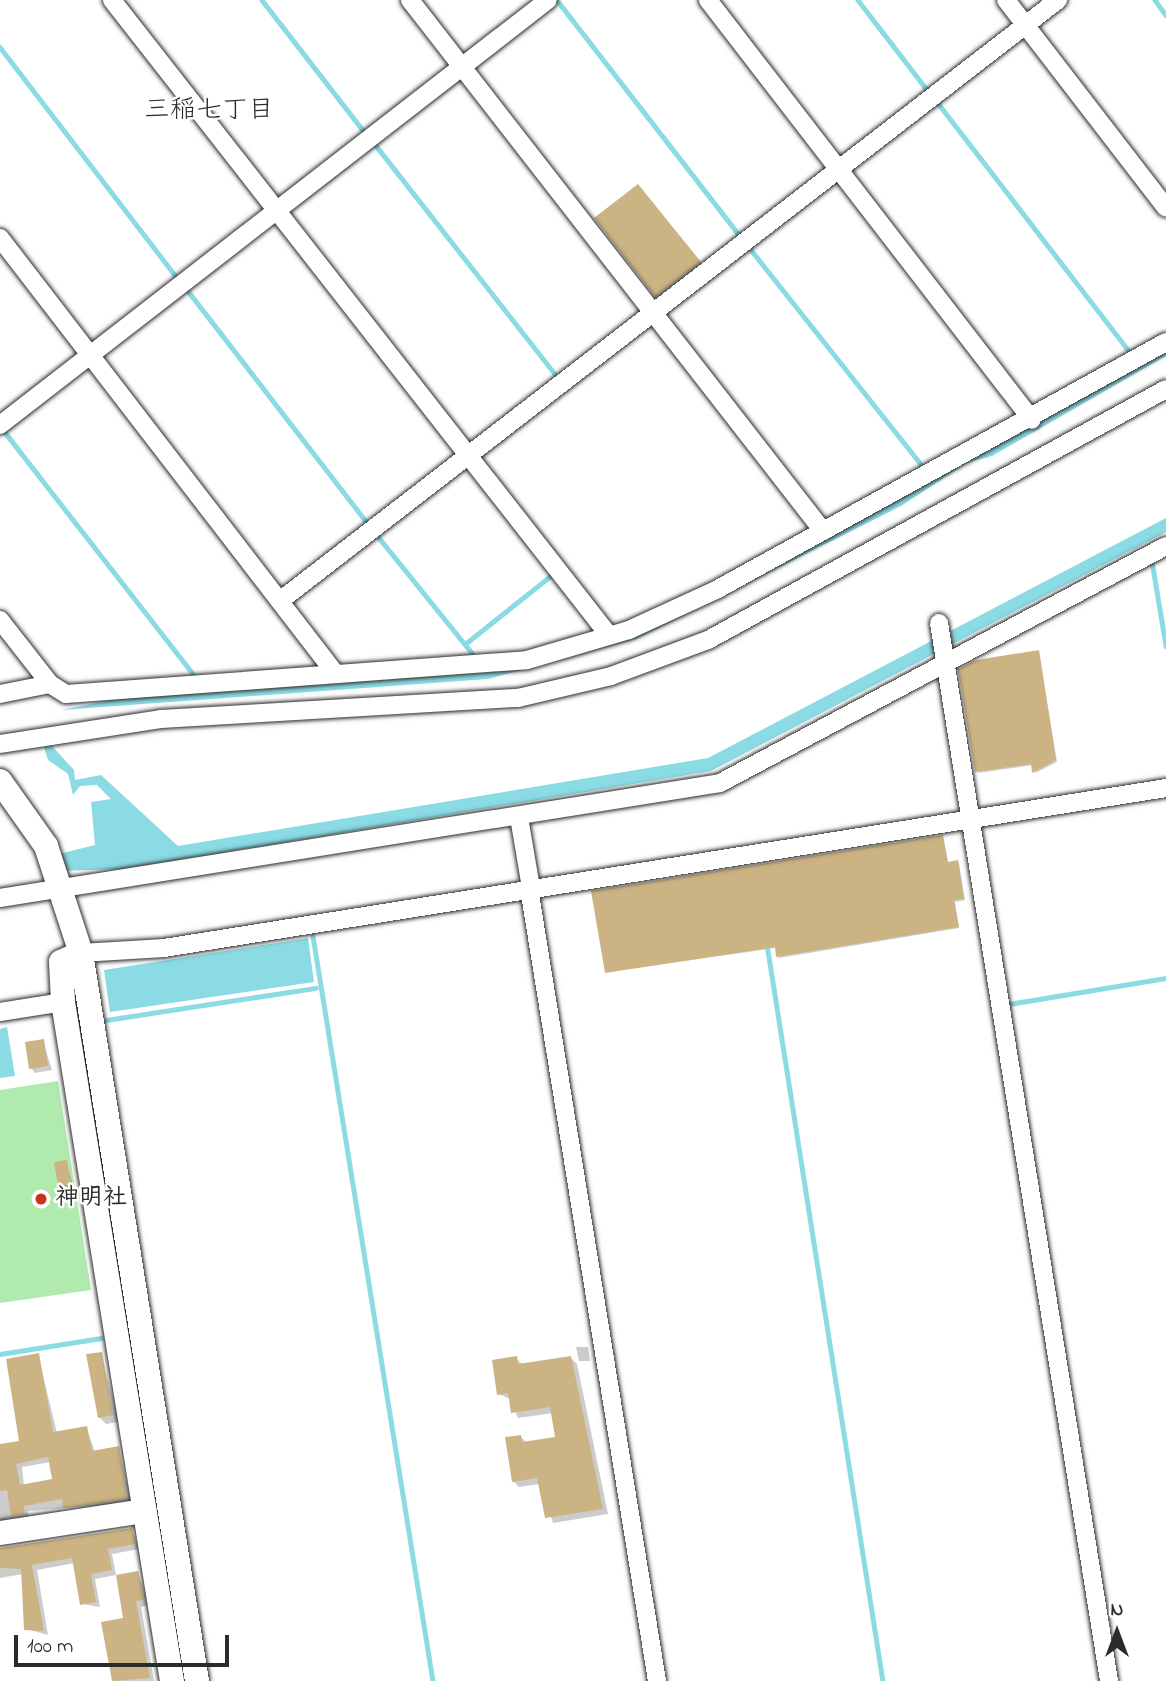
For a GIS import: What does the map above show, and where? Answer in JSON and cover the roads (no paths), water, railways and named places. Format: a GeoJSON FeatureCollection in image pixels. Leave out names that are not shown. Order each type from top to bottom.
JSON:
{"type":"FeatureCollection","features":[{"type":"Feature","properties":{"kind":"street"},"geometry":{"type":"LineString","coordinates":[[112,0],[607,633]]}},
{"type":"Feature","properties":{"kind":"street"},"geometry":{"type":"LineString","coordinates":[[410,0],[823,531]]}},
{"type":"Feature","properties":{"kind":"street"},"geometry":{"type":"LineString","coordinates":[[0,425],[548,0]]}},
{"type":"Feature","properties":{"kind":"street"},"geometry":{"type":"LineString","coordinates":[[708,0],[1032,420]]}},
{"type":"Feature","properties":{"kind":"street"},"geometry":{"type":"LineString","coordinates":[[1006,0],[1166,208]]}},
{"type":"Feature","properties":{"kind":"street"},"geometry":{"type":"LineString","coordinates":[[281,600],[1058,0]]}},
{"type":"Feature","properties":{"kind":"street"},"geometry":{"type":"LineString","coordinates":[[0,238],[335,673]]}},
{"type":"Feature","properties":{"kind":"street"},"geometry":{"type":"LineString","coordinates":[[0,620],[50,684],[66,694],[527,660],[607,633],[716,590],[1032,420],[1166,342]]}},
{"type":"Feature","properties":{"kind":"street"},"geometry":{"type":"LineString","coordinates":[[0,744],[162,719],[518,698],[611,676],[708,640],[1166,389]]}},
{"type":"Feature","properties":{"kind":"street"},"geometry":{"type":"LineString","coordinates":[[0,898],[59,881],[519,817],[720,783],[1166,546]]}},
{"type":"Feature","properties":{"kind":"street"},"geometry":{"type":"LineString","coordinates":[[939,623],[968,817],[1109,1681]]}},
{"type":"Feature","properties":{"kind":"street"},"geometry":{"type":"LineString","coordinates":[[0,694],[50,684]]}},
{"type":"Feature","properties":{"kind":"street"},"geometry":{"type":"LineString","coordinates":[[0,781],[46,846],[81,953],[197,1681]]}},
{"type":"Feature","properties":{"kind":"street"},"geometry":{"type":"LineString","coordinates":[[172,1681],[63,1002],[61,962],[81,953],[164,947],[968,817],[1166,788]]}},
{"type":"Feature","properties":{"kind":"street"},"geometry":{"type":"LineString","coordinates":[[519,817],[657,1681]]}},
{"type":"Feature","properties":{"kind":"street"},"geometry":{"type":"LineString","coordinates":[[0,1012],[63,1002]]}},
{"type":"Feature","properties":{"kind":"street"},"geometry":{"type":"LineString","coordinates":[[0,1534],[144,1511]]}},
{"type":"Feature","properties":{"kind":"water"},"geometry":{"type":"Polygon","coordinates":[[[1166,346],[1166,356],[992,456],[967,463],[901,506],[637,639],[488,679],[61,710],[115,699],[493,672],[633,632],[1166,346]]]}},
{"type":"Feature","properties":{"kind":"water"},"geometry":{"type":"Polygon","coordinates":[[[1166,518],[1166,532],[711,771],[125,869],[57,871],[55,855],[95,845],[91,802],[111,799],[97,785],[80,786],[73,795],[68,774],[48,760],[44,747],[52,746],[74,770],[75,780],[101,775],[178,846],[708,758],[1166,518]]]}},
{"type":"Feature","properties":{"kind":"water"},"geometry":{"type":"Polygon","coordinates":[[[308,938],[314,982],[110,1012],[104,970],[308,938]]]}},
{"type":"Feature","properties":{"kind":"water"},"geometry":{"type":"Polygon","coordinates":[[[7,1027],[15,1076],[0,1078],[0,1029],[7,1027]]]}},
{"type":"Feature","properties":{"kind":"waterway"},"geometry":{"type":"LineString","coordinates":[[262,0],[366,134]]}},
{"type":"Feature","properties":{"kind":"waterway"},"geometry":{"type":"LineString","coordinates":[[557,0],[741,237]]}},
{"type":"Feature","properties":{"kind":"waterway"},"geometry":{"type":"LineString","coordinates":[[858,0],[928,91]]}},
{"type":"Feature","properties":{"kind":"waterway"},"geometry":{"type":"LineString","coordinates":[[1155,0],[1166,15]]}},
{"type":"Feature","properties":{"kind":"waterway"},"geometry":{"type":"LineString","coordinates":[[0,47],[177,278]]}},
{"type":"Feature","properties":{"kind":"waterway"},"geometry":{"type":"LineString","coordinates":[[938,103],[1132,355]]}},
{"type":"Feature","properties":{"kind":"waterway"},"geometry":{"type":"LineString","coordinates":[[374,143],[557,376]]}},
{"type":"Feature","properties":{"kind":"waterway"},"geometry":{"type":"LineString","coordinates":[[748,246],[923,467]]}},
{"type":"Feature","properties":{"kind":"waterway"},"geometry":{"type":"LineString","coordinates":[[185,287],[369,525]]}},
{"type":"Feature","properties":{"kind":"waterway"},"geometry":{"type":"LineString","coordinates":[[4,431],[193,674]]}},
{"type":"Feature","properties":{"kind":"waterway"},"geometry":{"type":"LineString","coordinates":[[376,534],[476,658]]}},
{"type":"Feature","properties":{"kind":"waterway"},"geometry":{"type":"LineString","coordinates":[[1152,561],[1166,646]]}},
{"type":"Feature","properties":{"kind":"waterway"},"geometry":{"type":"LineString","coordinates":[[465,644],[553,574]]}},
{"type":"Feature","properties":{"kind":"waterway"},"geometry":{"type":"LineString","coordinates":[[313,936],[433,1681]]}},
{"type":"Feature","properties":{"kind":"waterway"},"geometry":{"type":"LineString","coordinates":[[767,944],[883,1681]]}},
{"type":"Feature","properties":{"kind":"waterway"},"geometry":{"type":"LineString","coordinates":[[1009,1004],[1166,978]]}},
{"type":"Feature","properties":{"kind":"waterway"},"geometry":{"type":"LineString","coordinates":[[106,1020],[316,988]]}},
{"type":"Feature","properties":{"kind":"waterway"},"geometry":{"type":"LineString","coordinates":[[0,1354],[101,1338]]}},
{"type":"Feature","properties":{"kind":"place","name":"神明社"},"geometry":{"type":"Point","coordinates":[41,1199]}},
{"type":"Feature","properties":{"kind":"district","name":"三稲七丁目"},"geometry":{"type":"Point","coordinates":[209,112]}}]}
